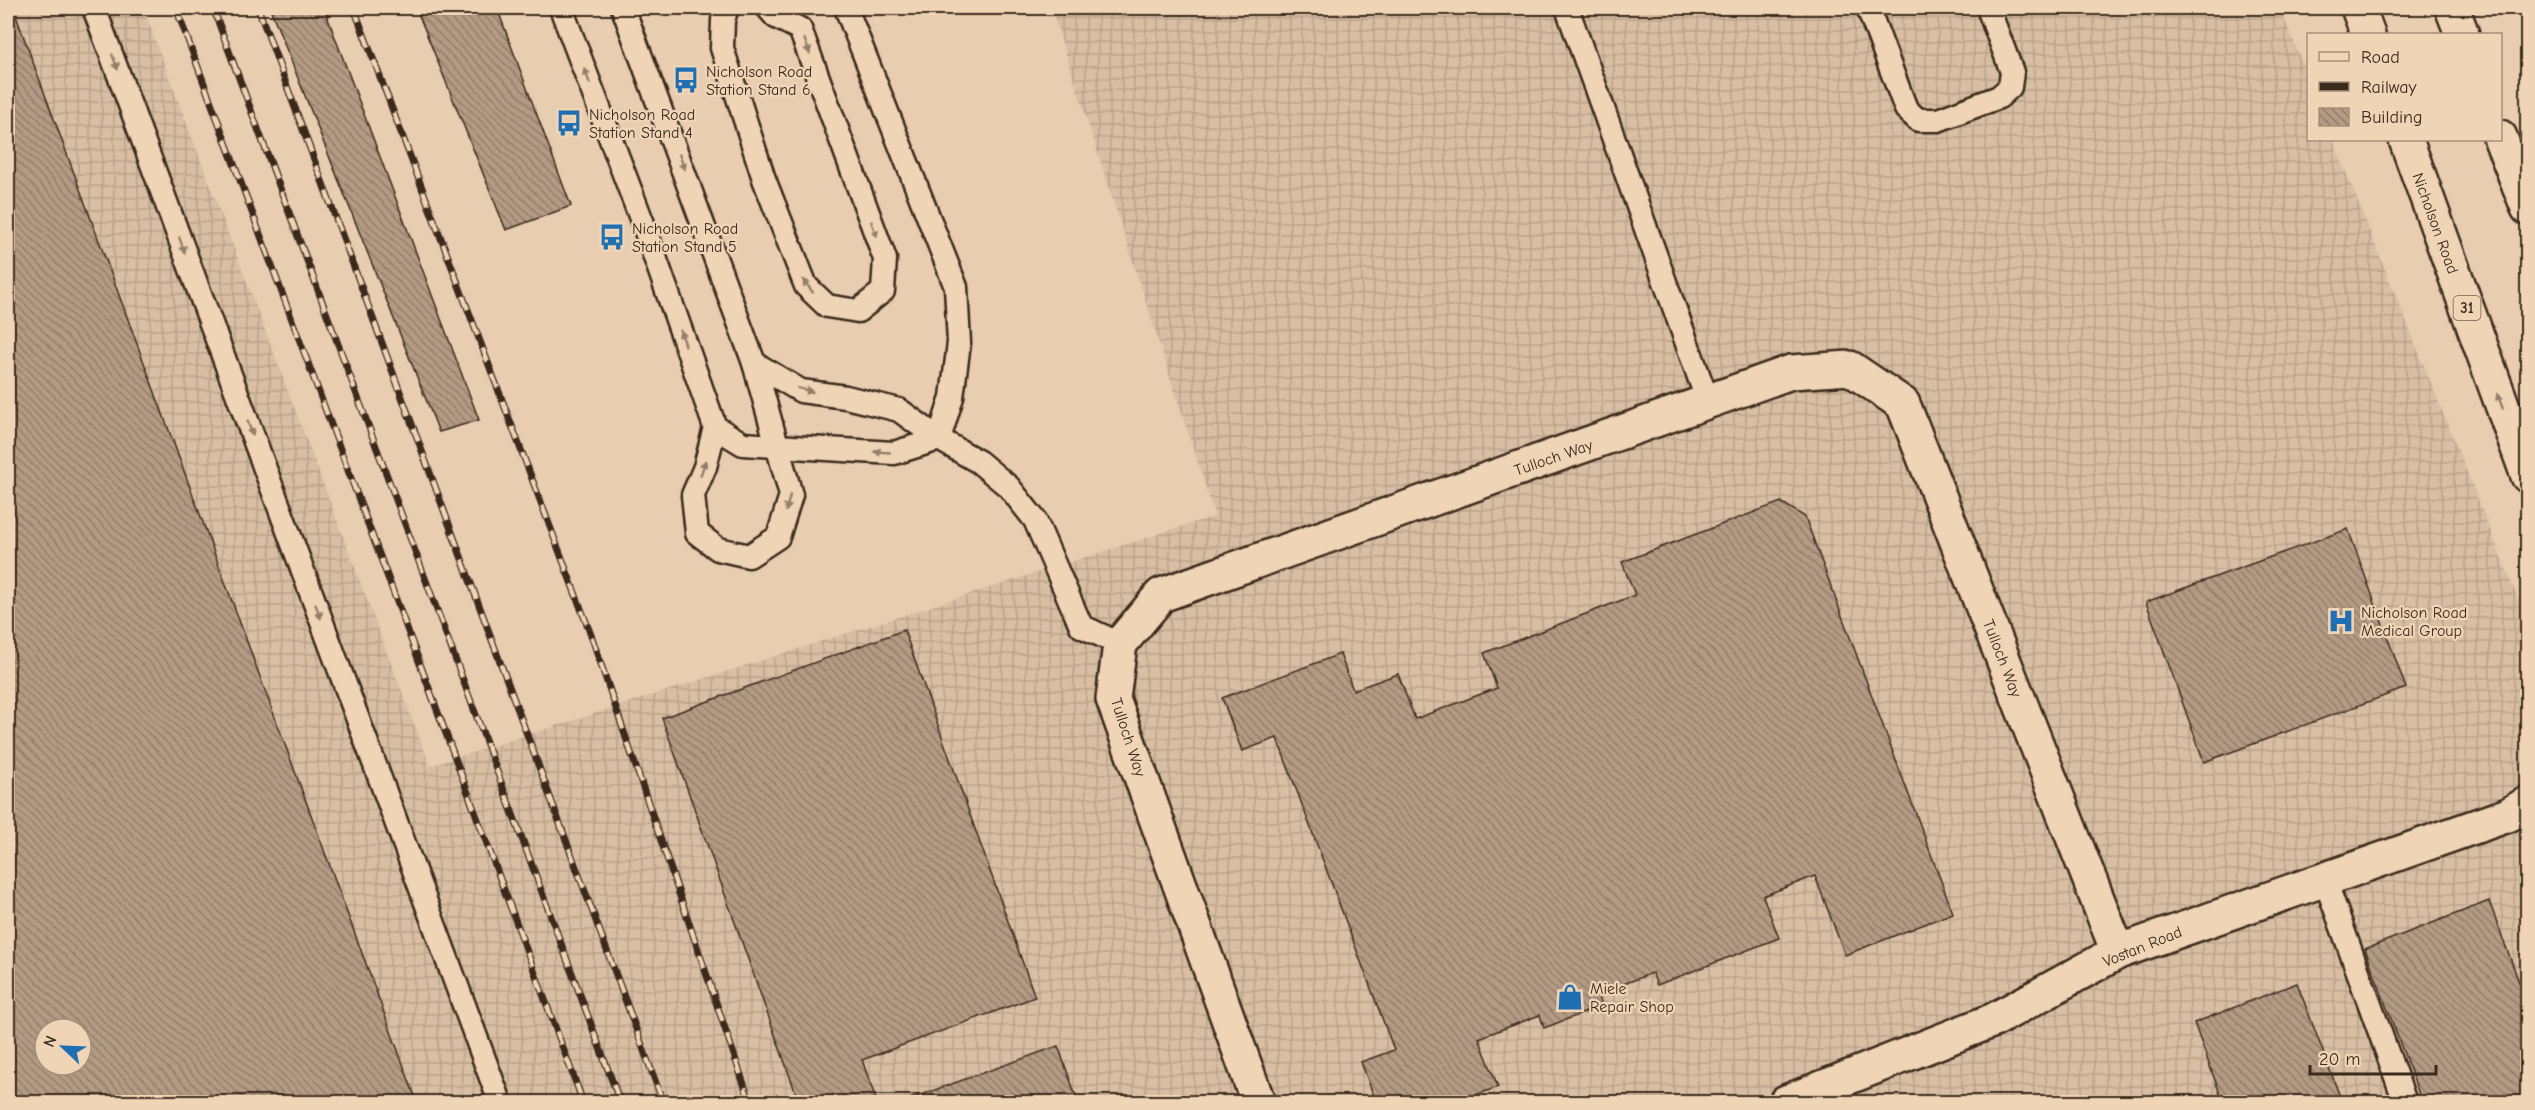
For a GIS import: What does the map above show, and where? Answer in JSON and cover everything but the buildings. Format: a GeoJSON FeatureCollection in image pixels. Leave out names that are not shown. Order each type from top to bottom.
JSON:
{"type":"FeatureCollection","features":[{"type":"Feature","properties":{"kind":"street"},"geometry":{"type":"LineString","coordinates":[[2358,8],[2368,33]]}},
{"type":"Feature","properties":{"kind":"street"},"geometry":{"type":"LineString","coordinates":[[2452,8],[2462,33]]}},
{"type":"Feature","properties":{"kind":"street","name":"Nicholson Road"},"geometry":{"type":"LineString","coordinates":[[2406,141],[2528,476]]}},
{"type":"Feature","properties":{"kind":"street"},"geometry":{"type":"LineString","coordinates":[[2502,141],[2528,208]]}},
{"type":"Feature","properties":{"kind":"street","name":"Tulloch Way"},"geometry":{"type":"LineString","coordinates":[[1258,1102],[1113,699],[1120,644],[1161,595],[1791,372],[1850,368],[1903,404],[2118,952]]}},
{"type":"Feature","properties":{"kind":"street","name":"Vostan Road"},"geometry":{"type":"LineString","coordinates":[[1786,1102],[1994,1020],[2118,952],[2521,811]]}},
{"type":"Feature","properties":{"kind":"lane"},"geometry":{"type":"LineString","coordinates":[[94,8],[500,1102]]}},
{"type":"Feature","properties":{"kind":"lane"},"geometry":{"type":"LineString","coordinates":[[561,8],[645,229],[715,427],[705,467],[693,495],[697,533],[718,549],[749,556],[778,537],[790,495],[754,363],[624,8]]}},
{"type":"Feature","properties":{"kind":"lane"},"geometry":{"type":"LineString","coordinates":[[729,12],[722,48],[764,179],[806,286],[827,306],[858,311],[882,291],[885,259],[801,29],[776,16],[768,8]]}},
{"type":"Feature","properties":{"kind":"lane"},"geometry":{"type":"LineString","coordinates":[[846,8],[956,287],[959,343],[952,397],[939,438]]}},
{"type":"Feature","properties":{"kind":"lane"},"geometry":{"type":"LineString","coordinates":[[1567,8],[1708,402]]}},
{"type":"Feature","properties":{"kind":"lane"},"geometry":{"type":"LineString","coordinates":[[1868,8],[1906,109],[1918,120],[1938,120],[1999,97],[2010,87],[2012,72],[1988,8]]}},
{"type":"Feature","properties":{"kind":"lane"},"geometry":{"type":"LineString","coordinates":[[754,363],[801,390],[846,397],[899,411],[979,462],[1009,487],[1035,520],[1081,626],[1120,644]]}},
{"type":"Feature","properties":{"kind":"lane"},"geometry":{"type":"LineString","coordinates":[[715,427],[743,444],[894,453],[939,438]]}},
{"type":"Feature","properties":{"kind":"lane"},"geometry":{"type":"LineString","coordinates":[[2325,880],[2405,1102]]}},
{"type":"Feature","properties":{"kind":"shaded area"},"geometry":{"type":"Polygon","coordinates":[[[8,8],[143,8],[430,766],[1215,516],[1051,8],[2280,8],[2307,75],[2307,141],[2333,141],[2527,621],[2527,1102],[8,1102],[8,8]]]}},
{"type":"Feature","properties":{"kind":"railway"},"geometry":{"type":"LineString","coordinates":[[176,8],[583,1102]]}},
{"type":"Feature","properties":{"kind":"railway"},"geometry":{"type":"LineString","coordinates":[[213,8],[620,1102]]}},
{"type":"Feature","properties":{"kind":"railway"},"geometry":{"type":"LineString","coordinates":[[258,8],[663,1102]]}},
{"type":"Feature","properties":{"kind":"railway"},"geometry":{"type":"LineString","coordinates":[[354,8],[591,635],[750,1102]]}},
{"type":"Feature","properties":{"kind":"place","name":"Nicholson Road Station Stand 6"},"geometry":{"type":"Point","coordinates":[686,80]}},
{"type":"Feature","properties":{"kind":"place","name":"Nicholson Road Station Stand 4"},"geometry":{"type":"Point","coordinates":[569,123]}},
{"type":"Feature","properties":{"kind":"place","name":"Nicholson Road Station Stand 5"},"geometry":{"type":"Point","coordinates":[612,237]}},
{"type":"Feature","properties":{"kind":"place","name":"Nicholson Road Medical Group"},"geometry":{"type":"Point","coordinates":[2341,621]}},
{"type":"Feature","properties":{"kind":"place","name":"Miele Repair Shop"},"geometry":{"type":"Point","coordinates":[1570,997]}}]}
